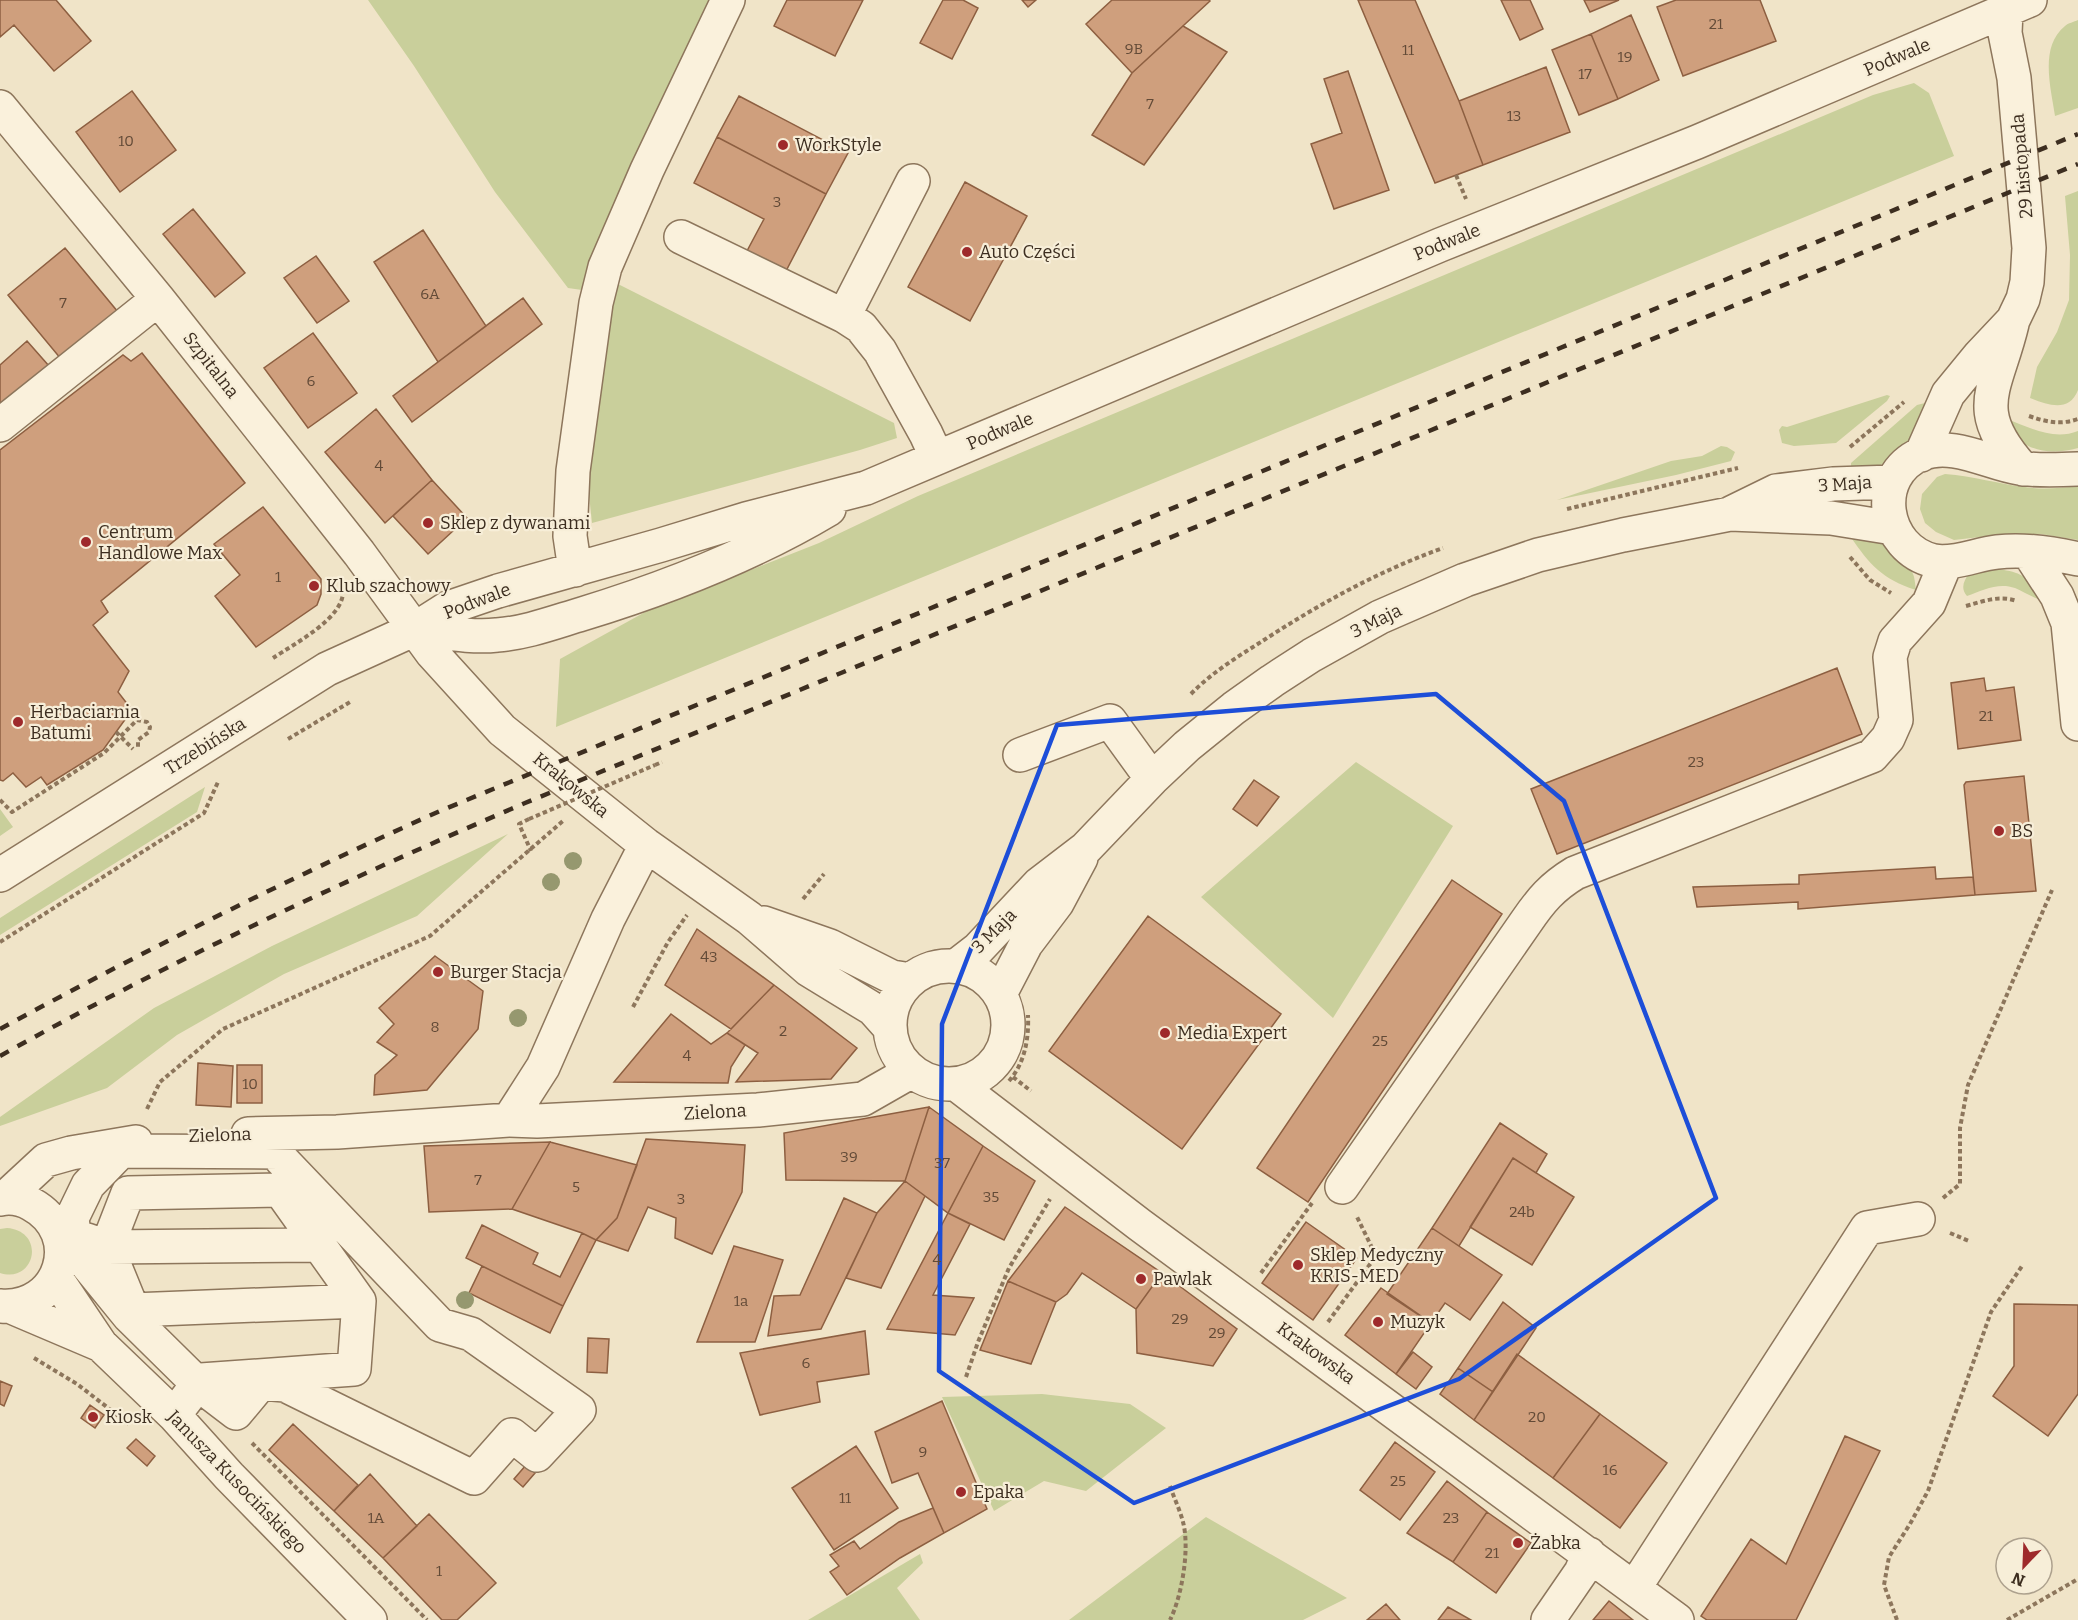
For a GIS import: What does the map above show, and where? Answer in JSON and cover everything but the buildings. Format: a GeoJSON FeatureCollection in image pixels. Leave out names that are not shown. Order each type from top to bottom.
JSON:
{"type":"FeatureCollection","features":[{"type":"Feature","properties":{"kind":"street"},"geometry":{"type":"LineString","coordinates":[[575,570],[570,536],[573,471],[596,303],[605,267],[646,170],[728,0]]}},
{"type":"Feature","properties":{"kind":"street","name":"Podwale"},"geometry":{"type":"LineString","coordinates":[[416,629],[497,636],[545,625],[637,597],[708,569],[798,528],[866,488],[1418,254],[1697,141],[2018,5]]}},
{"type":"Feature","properties":{"kind":"street","name":"29 Listopada"},"geometry":{"type":"LineString","coordinates":[[2018,5],[2005,33],[2014,78],[2030,256],[2024,299],[2013,320],[2004,356],[1993,382],[1990,401],[1991,420],[1999,439],[2023,469]]}},
{"type":"Feature","properties":{"kind":"street","name":"Szpitalna"},"geometry":{"type":"LineString","coordinates":[[0,107],[158,298],[416,629]]}},
{"type":"Feature","properties":{"kind":"street"},"geometry":{"type":"LineString","coordinates":[[844,316],[913,181]]}},
{"type":"Feature","properties":{"kind":"street"},"geometry":{"type":"LineString","coordinates":[[681,237],[844,316],[861,327],[880,351],[937,458]]}},
{"type":"Feature","properties":{"kind":"street"},"geometry":{"type":"LineString","coordinates":[[0,426],[158,298]]}},
{"type":"Feature","properties":{"kind":"street","name":"29 Listopada"},"geometry":{"type":"LineString","coordinates":[[1921,455],[1948,394],[2013,320]]}},
{"type":"Feature","properties":{"kind":"street"},"geometry":{"type":"LineString","coordinates":[[2078,469],[2023,469],[1940,450],[1921,455],[1909,462],[1893,482],[1889,497],[1889,514],[1893,528],[1905,545],[1934,561],[1946,562],[2000,552],[2053,553],[2078,559]]}},
{"type":"Feature","properties":{"kind":"street","name":"3 Maja"},"geometry":{"type":"LineString","coordinates":[[1730,514],[1776,491],[1833,484],[1893,482]]}},
{"type":"Feature","properties":{"kind":"street","name":"Podwale"},"geometry":{"type":"LineString","coordinates":[[416,629],[448,608],[498,591],[746,519],[866,488]]}},
{"type":"Feature","properties":{"kind":"street","name":"3 Maja"},"geometry":{"type":"LineString","coordinates":[[956,966],[978,950],[1040,884],[1086,848],[1187,746],[1262,688],[1312,655],[1380,617],[1465,580],[1538,555],[1623,535],[1730,514],[1831,518],[1893,528]]}},
{"type":"Feature","properties":{"kind":"street"},"geometry":{"type":"LineString","coordinates":[[2029,553],[2073,618],[2078,724]]}},
{"type":"Feature","properties":{"kind":"street"},"geometry":{"type":"LineString","coordinates":[[1342,1187],[1532,913],[1545,895],[1559,883],[1575,873],[1872,756],[1888,738],[1896,720],[1890,657],[1895,641],[1929,603],[1946,562]]}},
{"type":"Feature","properties":{"kind":"street","name":"Krakowska"},"geometry":{"type":"LineString","coordinates":[[416,629],[432,653],[502,730],[646,845],[749,918],[809,970],[873,1009],[890,1028]]}},
{"type":"Feature","properties":{"kind":"street","name":"Trzebińska"},"geometry":{"type":"LineString","coordinates":[[0,875],[327,669],[416,629]]}},
{"type":"Feature","properties":{"kind":"street"},"geometry":{"type":"LineString","coordinates":[[1020,755],[1110,721],[1152,779]]}},
{"type":"Feature","properties":{"kind":"street"},"geometry":{"type":"LineString","coordinates":[[509,1120],[543,1066],[608,919],[646,845]]}},
{"type":"Feature","properties":{"kind":"street","name":"3 Maja"},"geometry":{"type":"LineString","coordinates":[[1014,1001],[1026,944],[1057,903],[1086,848]]}},
{"type":"Feature","properties":{"kind":"street","name":"Krakowska"},"geometry":{"type":"LineString","coordinates":[[749,918],[830,946],[892,977],[910,980]]}},
{"type":"Feature","properties":{"kind":"street"},"geometry":{"type":"LineString","coordinates":[[956,966],[975,971],[1014,1001],[1008,1017],[1008,1036],[1002,1053],[990,1068],[974,1079],[956,1084],[940,1083],[925,1079],[902,1061],[895,1050],[890,1028],[894,1003],[910,980],[936,968],[956,966]]}},
{"type":"Feature","properties":{"kind":"street","name":"Zielona"},"geometry":{"type":"LineString","coordinates":[[3,1198],[46,1160],[110,1146],[186,1135],[337,1132],[509,1120],[537,1121],[758,1110],[863,1099],[912,1071]]}},
{"type":"Feature","properties":{"kind":"street","name":"Krakowska"},"geometry":{"type":"LineString","coordinates":[[956,1084],[1140,1225],[1677,1620]]}},
{"type":"Feature","properties":{"kind":"street"},"geometry":{"type":"LineString","coordinates":[[7,1307],[32,1302],[44,1293],[56,1278],[62,1260],[63,1233],[110,1146]]}},
{"type":"Feature","properties":{"kind":"street"},"geometry":{"type":"LineString","coordinates":[[3,1198],[24,1201],[41,1210],[63,1233],[129,1316],[236,1413],[261,1383],[285,1385],[474,1478],[513,1435],[537,1455],[579,1410],[471,1334],[440,1325],[281,1159],[279,1152],[121,1151],[88,1185],[63,1233]]}},
{"type":"Feature","properties":{"kind":"street"},"geometry":{"type":"LineString","coordinates":[[174,1415],[200,1382],[354,1369],[359,1301],[280,1190],[128,1193],[107,1247],[133,1310],[200,1382]]}},
{"type":"Feature","properties":{"kind":"street"},"geometry":{"type":"LineString","coordinates":[[1635,1587],[1867,1228],[1918,1219]]}},
{"type":"Feature","properties":{"kind":"street"},"geometry":{"type":"LineString","coordinates":[[63,1233],[107,1247],[319,1245]]}},
{"type":"Feature","properties":{"kind":"street","name":"Janusza Kusocińskiego"},"geometry":{"type":"LineString","coordinates":[[56,1278],[101,1345],[174,1415],[228,1476],[370,1620]]}},
{"type":"Feature","properties":{"kind":"street"},"geometry":{"type":"LineString","coordinates":[[133,1310],[359,1301]]}},
{"type":"Feature","properties":{"kind":"street","name":"Janusza Kusocińskiego"},"geometry":{"type":"LineString","coordinates":[[7,1307],[101,1345]]}},
{"type":"Feature","properties":{"kind":"street"},"geometry":{"type":"LineString","coordinates":[[1548,1620],[1581,1572],[1589,1554]]}},
{"type":"Feature","properties":{"kind":"path"},"geometry":{"type":"LineString","coordinates":[[1456,175],[1468,205]]}},
{"type":"Feature","properties":{"kind":"path"},"geometry":{"type":"LineString","coordinates":[[1844,452],[1905,401]]}},
{"type":"Feature","properties":{"kind":"path"},"geometry":{"type":"LineString","coordinates":[[2027,415],[2042,421],[2057,423],[2078,418]]}},
{"type":"Feature","properties":{"kind":"path"},"geometry":{"type":"LineString","coordinates":[[1845,553],[1870,580],[1899,597]]}},
{"type":"Feature","properties":{"kind":"path"},"geometry":{"type":"LineString","coordinates":[[267,662],[335,614],[343,599],[343,581]]}},
{"type":"Feature","properties":{"kind":"path"},"geometry":{"type":"LineString","coordinates":[[1957,605],[1966,606],[1992,598],[2006,598],[2024,604]]}},
{"type":"Feature","properties":{"kind":"path"},"geometry":{"type":"LineString","coordinates":[[279,744],[350,702]]}},
{"type":"Feature","properties":{"kind":"path"},"geometry":{"type":"LineString","coordinates":[[0,800],[12,812],[104,753],[137,720],[147,722],[150,727],[149,732],[138,740],[138,753]]}},
{"type":"Feature","properties":{"kind":"path"},"geometry":{"type":"LineString","coordinates":[[116,732],[138,753]]}},
{"type":"Feature","properties":{"kind":"path"},"geometry":{"type":"LineString","coordinates":[[138,753],[147,747]]}},
{"type":"Feature","properties":{"kind":"path"},"geometry":{"type":"LineString","coordinates":[[531,851],[519,824],[662,762]]}},
{"type":"Feature","properties":{"kind":"path"},"geometry":{"type":"LineString","coordinates":[[0,942],[204,813],[219,780]]}},
{"type":"Feature","properties":{"kind":"path"},"geometry":{"type":"LineString","coordinates":[[143,1118],[160,1082],[223,1029],[430,936],[566,819]]}},
{"type":"Feature","properties":{"kind":"path"},"geometry":{"type":"LineString","coordinates":[[800,903],[824,874]]}},
{"type":"Feature","properties":{"kind":"path"},"geometry":{"type":"LineString","coordinates":[[1918,1219],[1960,1184],[1960,1128],[1968,1085],[2052,890]]}},
{"type":"Feature","properties":{"kind":"path"},"geometry":{"type":"LineString","coordinates":[[633,1007],[668,942],[688,915]]}},
{"type":"Feature","properties":{"kind":"path"},"geometry":{"type":"LineString","coordinates":[[1006,1084],[1013,1077],[1023,1059],[1029,1029],[1014,1001]]}},
{"type":"Feature","properties":{"kind":"path"},"geometry":{"type":"LineString","coordinates":[[1013,1077],[1031,1091]]}},
{"type":"Feature","properties":{"kind":"path"},"geometry":{"type":"LineString","coordinates":[[1308,1347],[1376,1256],[1342,1187]]}},
{"type":"Feature","properties":{"kind":"path"},"geometry":{"type":"LineString","coordinates":[[966,1377],[1008,1268],[1052,1197]]}},
{"type":"Feature","properties":{"kind":"path"},"geometry":{"type":"LineString","coordinates":[[1897,1620],[1884,1585],[1889,1557],[1911,1524],[1928,1491],[1991,1312],[2022,1266]]}},
{"type":"Feature","properties":{"kind":"path"},"geometry":{"type":"LineString","coordinates":[[257,1448],[427,1620]]}},
{"type":"Feature","properties":{"kind":"path"},"geometry":{"type":"LineString","coordinates":[[1170,1486],[1185,1533],[1185,1564],[1170,1620]]}},
{"type":"Feature","properties":{"kind":"path"},"geometry":{"type":"LineString","coordinates":[[2007,1620],[2078,1579]]}},
{"type":"Feature","properties":{"kind":"highlighted area"},"geometry":{"type":"Polygon","coordinates":[[[1436,694],[1564,801],[1716,1198],[1459,1379],[1134,1503],[939,1371],[942,1024],[1057,725],[1436,694]]]}},
{"type":"Feature","properties":{"kind":"green space"},"geometry":{"type":"Polygon","coordinates":[[[368,0],[712,0],[589,291],[568,288],[495,192],[414,66],[368,0]]]}},
{"type":"Feature","properties":{"kind":"green space"},"geometry":{"type":"Polygon","coordinates":[[[2078,20],[2078,108],[2055,116],[2049,56],[2057,35],[2069,23],[2078,20]]]}},
{"type":"Feature","properties":{"kind":"green space"},"geometry":{"type":"Polygon","coordinates":[[[1914,83],[1929,93],[1954,156],[556,727],[560,659],[647,611],[819,543],[918,496],[1873,95],[1914,83]]]}},
{"type":"Feature","properties":{"kind":"green space"},"geometry":{"type":"Polygon","coordinates":[[[2078,191],[2078,390],[2069,402],[2051,405],[2030,398],[2037,367],[2057,332],[2069,300],[2070,255],[2065,196],[2078,191]]]}},
{"type":"Feature","properties":{"kind":"green space"},"geometry":{"type":"Polygon","coordinates":[[[612,281],[894,423],[897,438],[592,523],[586,466],[612,281]]]}},
{"type":"Feature","properties":{"kind":"green space"},"geometry":{"type":"Polygon","coordinates":[[[1887,395],[1890,396],[1887,401],[1836,443],[1794,446],[1782,443],[1779,430],[1782,426],[1787,427],[1887,395]]]}},
{"type":"Feature","properties":{"kind":"green space"},"geometry":{"type":"Polygon","coordinates":[[[1925,403],[1931,405],[1906,448],[1878,467],[1851,471],[1851,463],[1917,405],[1925,403]]]}},
{"type":"Feature","properties":{"kind":"green space"},"geometry":{"type":"Polygon","coordinates":[[[2005,418],[2050,434],[2069,434],[2078,431],[2078,448],[2064,451],[2035,449],[2019,440],[2005,418]]]}},
{"type":"Feature","properties":{"kind":"green space"},"geometry":{"type":"Polygon","coordinates":[[[1721,446],[1735,452],[1731,461],[1557,500],[1671,461],[1702,456],[1721,446]]]}},
{"type":"Feature","properties":{"kind":"green space"},"geometry":{"type":"Polygon","coordinates":[[[1945,474],[2032,488],[2078,486],[2078,540],[2041,534],[2006,534],[1954,540],[1936,532],[1925,523],[1920,509],[1922,494],[1937,477],[1945,474]]]}},
{"type":"Feature","properties":{"kind":"green space"},"geometry":{"type":"Polygon","coordinates":[[[1850,536],[1871,537],[1881,543],[1910,569],[1914,576],[1916,590],[1885,576],[1864,555],[1850,536]]]}},
{"type":"Feature","properties":{"kind":"green space"},"geometry":{"type":"Polygon","coordinates":[[[1990,568],[2011,571],[2024,577],[2047,602],[2009,586],[1991,588],[1967,596],[1963,587],[1969,573],[1990,568]]]}},
{"type":"Feature","properties":{"kind":"green space"},"geometry":{"type":"Polygon","coordinates":[[[1356,762],[1453,826],[1333,1018],[1201,897],[1356,762]]]}},
{"type":"Feature","properties":{"kind":"green space"},"geometry":{"type":"Polygon","coordinates":[[[205,787],[197,812],[0,935],[0,918],[205,787]]]}},
{"type":"Feature","properties":{"kind":"green space"},"geometry":{"type":"Polygon","coordinates":[[[0,809],[13,827],[0,836],[0,809]]]}},
{"type":"Feature","properties":{"kind":"green space"},"geometry":{"type":"Polygon","coordinates":[[[508,834],[417,916],[284,974],[177,1035],[107,1088],[0,1126],[0,1117],[154,1008],[272,946],[508,834]]]}},
{"type":"Feature","properties":{"kind":"green space"},"geometry":{"type":"Polygon","coordinates":[[[0,1229],[19,1231],[27,1238],[31,1246],[32,1256],[28,1264],[22,1271],[12,1274],[0,1273],[0,1229]]]}},
{"type":"Feature","properties":{"kind":"green space"},"geometry":{"type":"Polygon","coordinates":[[[1042,1394],[1130,1404],[1166,1428],[1086,1491],[1044,1481],[994,1511],[942,1397],[1042,1394]]]}},
{"type":"Feature","properties":{"kind":"green space"},"geometry":{"type":"Polygon","coordinates":[[[1206,1517],[1347,1598],[1303,1620],[1069,1620],[1206,1517]]]}},
{"type":"Feature","properties":{"kind":"green space"},"geometry":{"type":"Polygon","coordinates":[[[920,1554],[923,1563],[897,1588],[920,1620],[808,1620],[920,1554]]]}},
{"type":"Feature","properties":{"kind":"railway"},"geometry":{"type":"LineString","coordinates":[[0,1029],[218,916],[440,811],[2078,134]]}},
{"type":"Feature","properties":{"kind":"railway"},"geometry":{"type":"LineString","coordinates":[[0,1056],[129,987],[259,923],[525,803],[2078,164]]}},
{"type":"Feature","properties":{"kind":"place","name":"WorkStyle"},"geometry":{"type":"Point","coordinates":[783,145]}},
{"type":"Feature","properties":{"kind":"place","name":"Auto Części"},"geometry":{"type":"Point","coordinates":[967,252]}},
{"type":"Feature","properties":{"kind":"place","name":"Sklep z dywanami"},"geometry":{"type":"Point","coordinates":[428,523]}},
{"type":"Feature","properties":{"kind":"place","name":"Centrum Handlowe Max"},"geometry":{"type":"Point","coordinates":[86,542]}},
{"type":"Feature","properties":{"kind":"place","name":"Klub szachowy"},"geometry":{"type":"Point","coordinates":[314,586]}},
{"type":"Feature","properties":{"kind":"place","name":"Herbaciarnia Batumi"},"geometry":{"type":"Point","coordinates":[18,722]}},
{"type":"Feature","properties":{"kind":"place","name":"BS"},"geometry":{"type":"Point","coordinates":[1999,831]}},
{"type":"Feature","properties":{"kind":"place","name":"Burger Stacja"},"geometry":{"type":"Point","coordinates":[438,972]}},
{"type":"Feature","properties":{"kind":"place","name":"Media Expert"},"geometry":{"type":"Point","coordinates":[1165,1033]}},
{"type":"Feature","properties":{"kind":"place","name":"Sklep Medyczny KRIS-MED"},"geometry":{"type":"Point","coordinates":[1298,1265]}},
{"type":"Feature","properties":{"kind":"place","name":"Pawlak"},"geometry":{"type":"Point","coordinates":[1141,1279]}},
{"type":"Feature","properties":{"kind":"place","name":"Muzyk"},"geometry":{"type":"Point","coordinates":[1378,1322]}},
{"type":"Feature","properties":{"kind":"place","name":"Kiosk"},"geometry":{"type":"Point","coordinates":[93,1417]}},
{"type":"Feature","properties":{"kind":"place","name":"Epaka"},"geometry":{"type":"Point","coordinates":[961,1492]}},
{"type":"Feature","properties":{"kind":"place","name":"Żabka"},"geometry":{"type":"Point","coordinates":[1518,1543]}}]}
